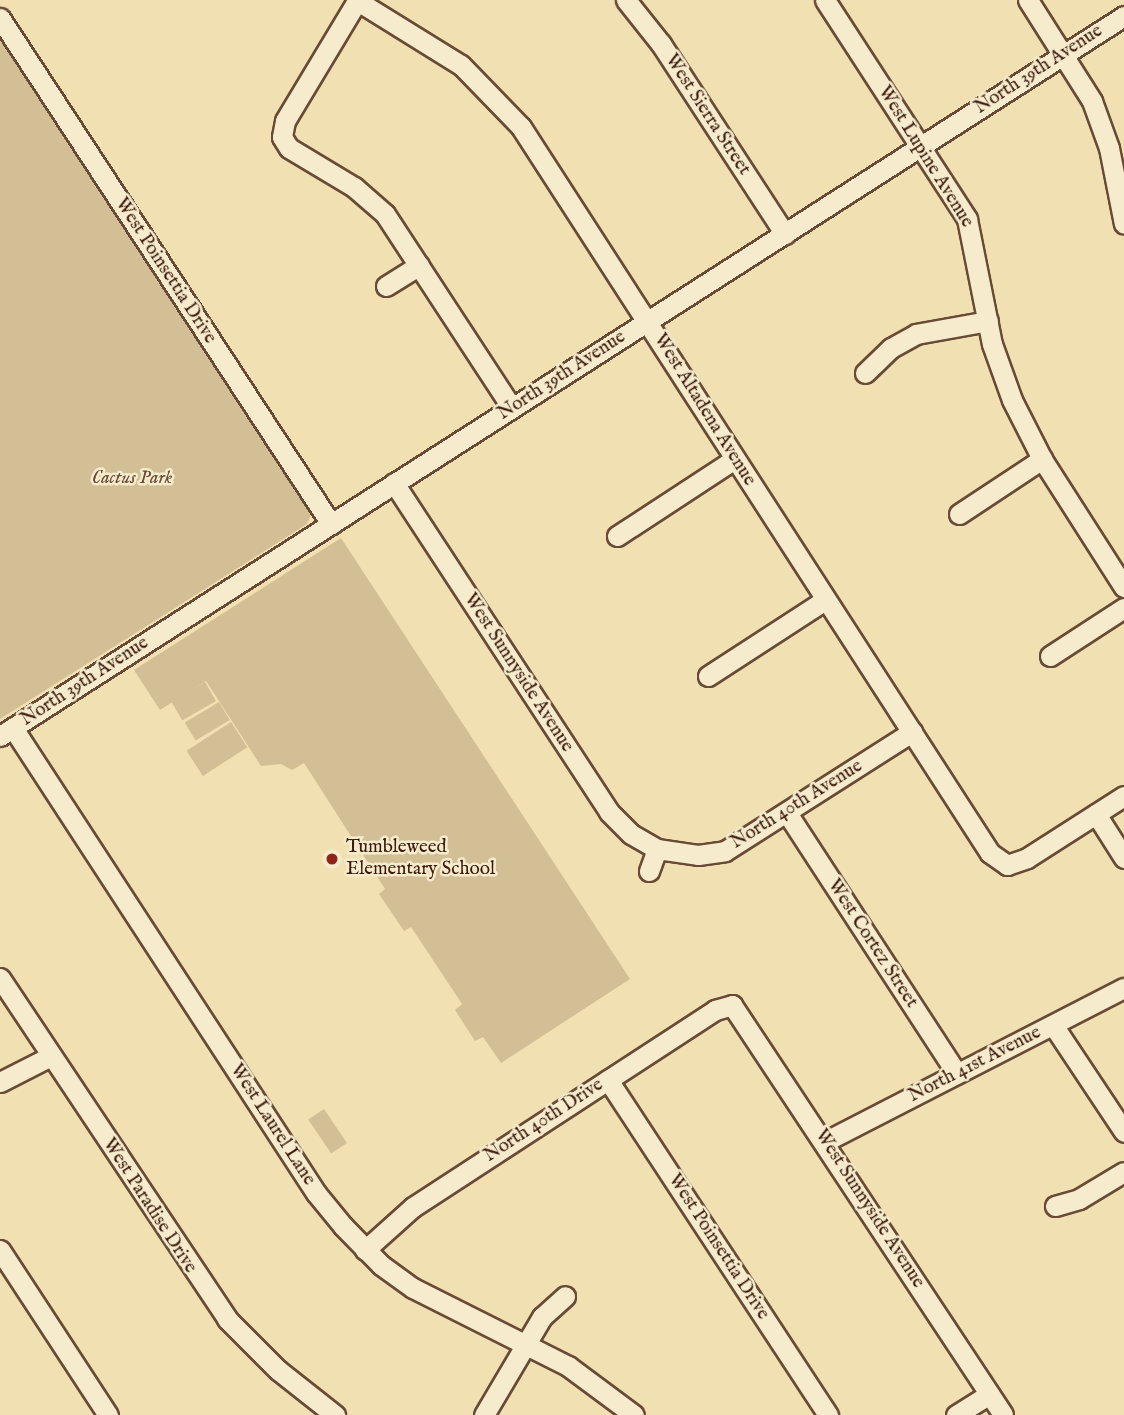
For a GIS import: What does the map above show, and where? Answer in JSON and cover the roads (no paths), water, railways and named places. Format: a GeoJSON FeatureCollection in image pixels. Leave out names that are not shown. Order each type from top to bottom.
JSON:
{"type":"FeatureCollection","features":[{"type":"Feature","properties":{"kind":"street"},"geometry":{"type":"LineString","coordinates":[[356,0],[285,121],[282,137],[293,151],[376,204],[512,408]]}},
{"type":"Feature","properties":{"kind":"street","name":"West Altadena Avenue"},"geometry":{"type":"LineString","coordinates":[[356,0],[454,60],[499,100],[648,320],[733,460],[990,853],[1007,865],[1027,858],[1096,814]]}},
{"type":"Feature","properties":{"kind":"street","name":"West Sierra Street"},"geometry":{"type":"LineString","coordinates":[[626,0],[661,44],[785,233]]}},
{"type":"Feature","properties":{"kind":"street","name":"West Lupine Avenue"},"geometry":{"type":"LineString","coordinates":[[825,0],[967,219],[988,321],[1012,400],[1042,459],[1124,587]]}},
{"type":"Feature","properties":{"kind":"street"},"geometry":{"type":"LineString","coordinates":[[1028,0],[1092,101],[1105,136],[1124,224]]}},
{"type":"Feature","properties":{"kind":"street","name":"North 39th Avenue"},"geometry":{"type":"LineString","coordinates":[[6,732],[1124,16]]}},
{"type":"Feature","properties":{"kind":"street","name":"West Poinsettia Drive"},"geometry":{"type":"LineString","coordinates":[[0,18],[331,524]]}},
{"type":"Feature","properties":{"kind":"street"},"geometry":{"type":"LineString","coordinates":[[386,286],[419,265]]}},
{"type":"Feature","properties":{"kind":"street"},"geometry":{"type":"LineString","coordinates":[[865,373],[891,348],[916,334],[988,321]]}},
{"type":"Feature","properties":{"kind":"street"},"geometry":{"type":"LineString","coordinates":[[959,514],[1042,459]]}},
{"type":"Feature","properties":{"kind":"street"},"geometry":{"type":"LineString","coordinates":[[617,536],[733,460]]}},
{"type":"Feature","properties":{"kind":"street","name":"West Sunnyside Avenue"},"geometry":{"type":"LineString","coordinates":[[394,483],[609,812],[631,835],[657,849]]}},
{"type":"Feature","properties":{"kind":"street"},"geometry":{"type":"LineString","coordinates":[[708,676],[825,600]]}},
{"type":"Feature","properties":{"kind":"street"},"geometry":{"type":"LineString","coordinates":[[1050,656],[1124,608]]}},
{"type":"Feature","properties":{"kind":"street","name":"West Laurel Lane"},"geometry":{"type":"LineString","coordinates":[[6,732],[316,1193],[365,1250],[447,1309],[568,1366],[634,1415]]}},
{"type":"Feature","properties":{"kind":"street","name":"North 40th Avenue"},"geometry":{"type":"LineString","coordinates":[[657,849],[698,855],[725,851],[912,732]]}},
{"type":"Feature","properties":{"kind":"street"},"geometry":{"type":"LineString","coordinates":[[1124,796],[1096,814],[1124,858]]}},
{"type":"Feature","properties":{"kind":"street","name":"West Cortez Street"},"geometry":{"type":"LineString","coordinates":[[787,813],[957,1074]]}},
{"type":"Feature","properties":{"kind":"street"},"geometry":{"type":"LineString","coordinates":[[649,871],[657,849]]}},
{"type":"Feature","properties":{"kind":"street","name":"West Paradise Drive"},"geometry":{"type":"LineString","coordinates":[[0,978],[228,1320],[278,1370],[329,1413]]}},
{"type":"Feature","properties":{"kind":"street","name":"North 41st Avenue"},"geometry":{"type":"LineString","coordinates":[[826,1142],[1124,988]]}},
{"type":"Feature","properties":{"kind":"street","name":"West Sunnyside Avenue"},"geometry":{"type":"LineString","coordinates":[[732,1006],[826,1142],[1003,1415]]}},
{"type":"Feature","properties":{"kind":"street","name":"North 40th Drive"},"geometry":{"type":"LineString","coordinates":[[365,1250],[413,1208],[715,1010],[732,1006]]}},
{"type":"Feature","properties":{"kind":"street"},"geometry":{"type":"LineString","coordinates":[[1053,1026],[1124,1132]]}},
{"type":"Feature","properties":{"kind":"street"},"geometry":{"type":"LineString","coordinates":[[0,1082],[51,1056]]}},
{"type":"Feature","properties":{"kind":"street","name":"West Poinsettia Drive"},"geometry":{"type":"LineString","coordinates":[[608,1080],[828,1415]]}},
{"type":"Feature","properties":{"kind":"street"},"geometry":{"type":"LineString","coordinates":[[1055,1206],[1079,1199],[1124,1172]]}},
{"type":"Feature","properties":{"kind":"street"},"geometry":{"type":"LineString","coordinates":[[0,1250],[108,1415]]}},
{"type":"Feature","properties":{"kind":"street"},"geometry":{"type":"LineString","coordinates":[[484,1415],[547,1311],[565,1296]]}},
{"type":"Feature","properties":{"kind":"street"},"geometry":{"type":"LineString","coordinates":[[956,1415],[989,1394]]}},
{"type":"Feature","properties":{"kind":"place","name":"Tumbleweed Elementary School"},"geometry":{"type":"Point","coordinates":[332,859]}},
{"type":"Feature","properties":{"kind":"park label","name":"Cactus Park"},"geometry":{"type":"Point","coordinates":[132,479]}}]}
